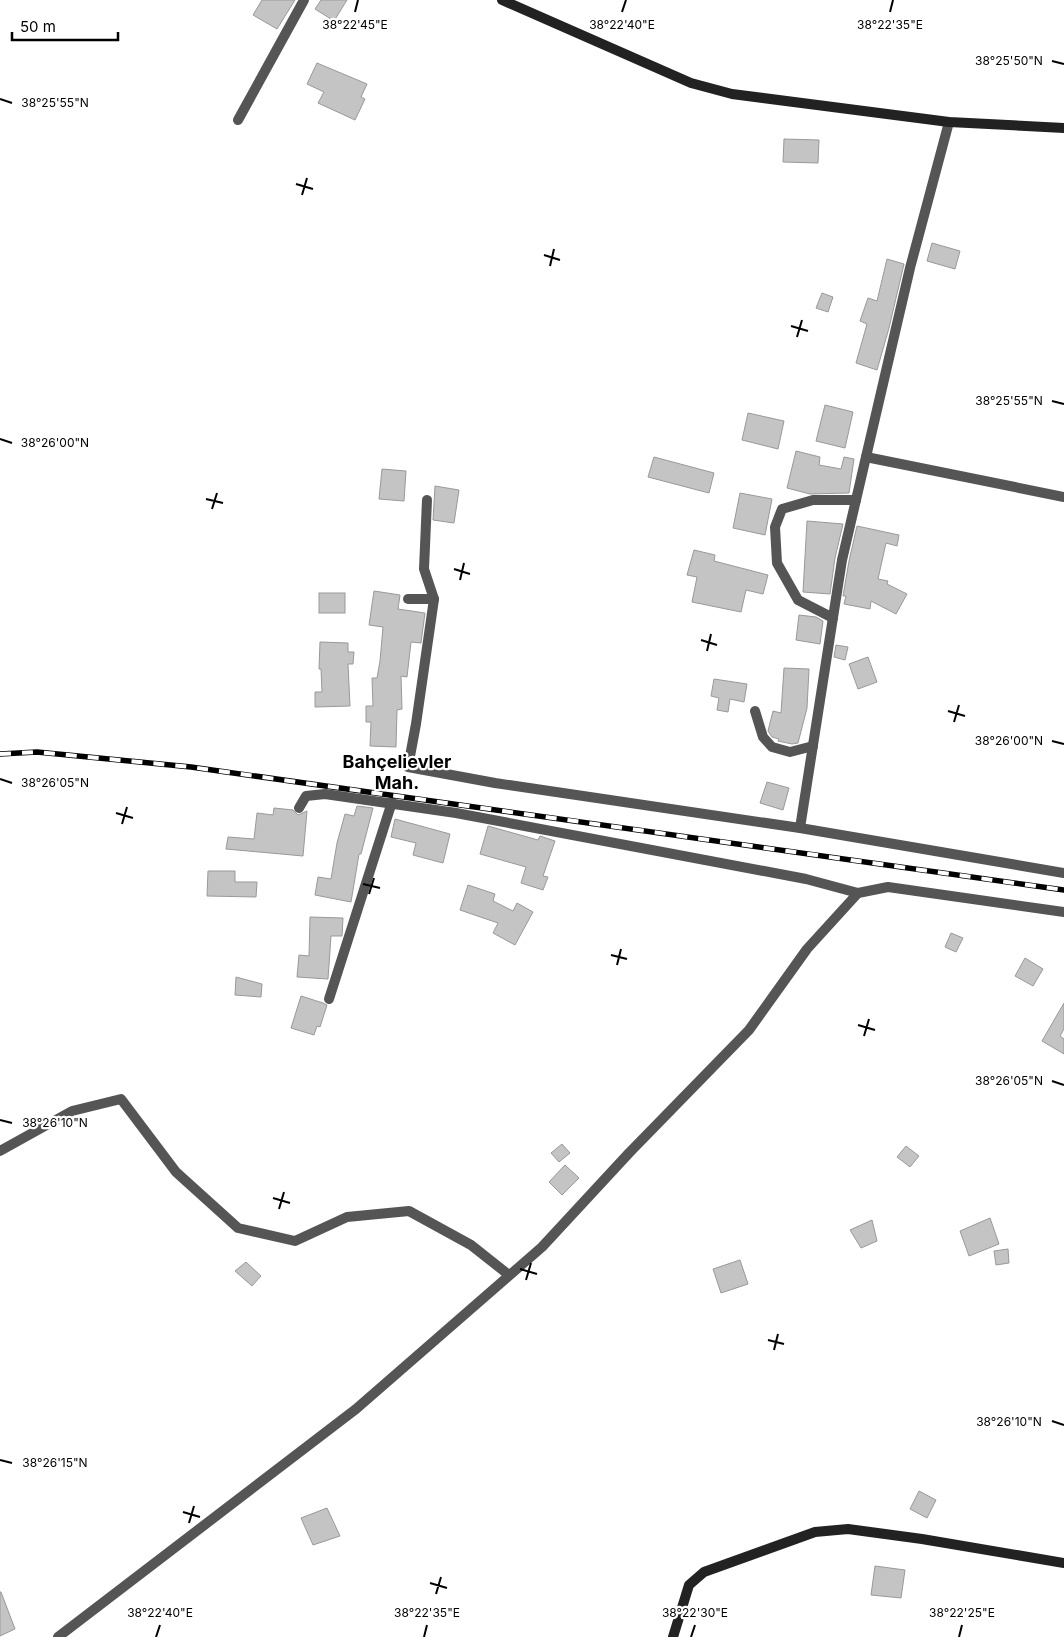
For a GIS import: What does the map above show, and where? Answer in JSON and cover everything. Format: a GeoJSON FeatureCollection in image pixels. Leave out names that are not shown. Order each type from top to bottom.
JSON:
{"type":"FeatureCollection","features":[{"type":"Feature","properties":{"kind":"street"},"geometry":{"type":"LineString","coordinates":[[238,120],[304,0]]}},
{"type":"Feature","properties":{"kind":"street"},"geometry":{"type":"LineString","coordinates":[[502,0],[691,83],[732,94],[949,122],[1064,128]]}},
{"type":"Feature","properties":{"kind":"street"},"geometry":{"type":"LineString","coordinates":[[800,828],[842,560],[910,268],[949,122]]}},
{"type":"Feature","properties":{"kind":"street"},"geometry":{"type":"LineString","coordinates":[[866,457],[1064,497]]}},
{"type":"Feature","properties":{"kind":"street"},"geometry":{"type":"LineString","coordinates":[[426,500],[424,568],[434,599],[408,767],[495,783],[800,828],[1064,872]]}},
{"type":"Feature","properties":{"kind":"street"},"geometry":{"type":"LineString","coordinates":[[833,618],[798,600],[777,563],[775,527],[782,509],[813,500],[856,500]]}},
{"type":"Feature","properties":{"kind":"street"},"geometry":{"type":"LineString","coordinates":[[408,599],[434,599]]}},
{"type":"Feature","properties":{"kind":"street"},"geometry":{"type":"LineString","coordinates":[[755,711],[763,737],[772,747],[790,752],[813,746]]}},
{"type":"Feature","properties":{"kind":"street"},"geometry":{"type":"LineString","coordinates":[[299,808],[306,796],[325,794],[392,802],[806,879],[858,893],[888,887],[1064,912]]}},
{"type":"Feature","properties":{"kind":"street"},"geometry":{"type":"LineString","coordinates":[[329,999],[392,802]]}},
{"type":"Feature","properties":{"kind":"street"},"geometry":{"type":"LineString","coordinates":[[58,1637],[356,1409],[542,1247],[629,1153],[749,1030],[807,949],[858,893]]}},
{"type":"Feature","properties":{"kind":"street"},"geometry":{"type":"LineString","coordinates":[[0,1151],[72,1111],[121,1099],[176,1172],[238,1228],[295,1241],[347,1217],[409,1211],[471,1244],[509,1275]]}},
{"type":"Feature","properties":{"kind":"street"},"geometry":{"type":"LineString","coordinates":[[673,1637],[689,1585],[704,1572],[815,1532],[848,1529],[1064,1563]]}},
{"type":"Feature","properties":{"kind":"building"},"geometry":{"type":"Polygon","coordinates":[[[262,0],[295,0],[277,29],[253,15],[262,0]]]}},
{"type":"Feature","properties":{"kind":"building"},"geometry":{"type":"Polygon","coordinates":[[[321,0],[347,0],[334,21],[315,9],[321,0]]]}},
{"type":"Feature","properties":{"kind":"building"},"geometry":{"type":"Polygon","coordinates":[[[317,63],[367,84],[361,97],[365,99],[355,120],[318,103],[324,92],[307,84],[317,63]]]}},
{"type":"Feature","properties":{"kind":"building"},"geometry":{"type":"Polygon","coordinates":[[[784,139],[819,140],[818,163],[783,162],[784,139]]]}},
{"type":"Feature","properties":{"kind":"building"},"geometry":{"type":"Polygon","coordinates":[[[932,243],[960,251],[955,269],[927,261],[932,243]]]}},
{"type":"Feature","properties":{"kind":"building"},"geometry":{"type":"Polygon","coordinates":[[[887,259],[904,264],[877,370],[856,363],[867,324],[860,321],[868,298],[877,301],[887,259]]]}},
{"type":"Feature","properties":{"kind":"building"},"geometry":{"type":"Polygon","coordinates":[[[822,293],[833,297],[828,312],[816,308],[822,293]]]}},
{"type":"Feature","properties":{"kind":"building"},"geometry":{"type":"Polygon","coordinates":[[[825,405],[853,412],[845,448],[816,441],[825,405]]]}},
{"type":"Feature","properties":{"kind":"building"},"geometry":{"type":"Polygon","coordinates":[[[748,413],[784,421],[778,449],[742,440],[748,413]]]}},
{"type":"Feature","properties":{"kind":"building"},"geometry":{"type":"Polygon","coordinates":[[[796,451],[820,457],[819,465],[841,469],[844,457],[854,459],[849,493],[810,494],[787,488],[796,451]]]}},
{"type":"Feature","properties":{"kind":"building"},"geometry":{"type":"Polygon","coordinates":[[[654,457],[714,473],[709,493],[648,477],[654,457]]]}},
{"type":"Feature","properties":{"kind":"building"},"geometry":{"type":"Polygon","coordinates":[[[382,469],[406,471],[404,501],[379,499],[382,469]]]}},
{"type":"Feature","properties":{"kind":"building"},"geometry":{"type":"Polygon","coordinates":[[[435,486],[459,490],[454,523],[433,520],[435,486]]]}},
{"type":"Feature","properties":{"kind":"building"},"geometry":{"type":"Polygon","coordinates":[[[740,493],[772,499],[765,535],[733,528],[740,493]]]}},
{"type":"Feature","properties":{"kind":"building"},"geometry":{"type":"Polygon","coordinates":[[[807,521],[843,524],[835,558],[830,594],[803,592],[807,521]]]}},
{"type":"Feature","properties":{"kind":"building"},"geometry":{"type":"Polygon","coordinates":[[[857,526],[899,535],[897,546],[886,543],[878,579],[888,581],[887,584],[907,594],[896,614],[871,601],[870,609],[844,604],[846,596],[843,596],[857,526]]]}},
{"type":"Feature","properties":{"kind":"building"},"geometry":{"type":"Polygon","coordinates":[[[694,550],[715,555],[714,561],[768,575],[763,594],[746,590],[741,612],[692,602],[697,577],[687,575],[694,550]]]}},
{"type":"Feature","properties":{"kind":"building"},"geometry":{"type":"Polygon","coordinates":[[[374,591],[400,595],[398,609],[425,613],[421,643],[411,642],[407,677],[401,676],[402,709],[397,710],[396,747],[370,746],[371,722],[366,722],[366,706],[373,706],[372,678],[377,678],[383,627],[369,625],[374,591]]]}},
{"type":"Feature","properties":{"kind":"building"},"geometry":{"type":"Polygon","coordinates":[[[319,593],[345,593],[345,613],[319,613],[319,593]]]}},
{"type":"Feature","properties":{"kind":"building"},"geometry":{"type":"Polygon","coordinates":[[[799,615],[816,617],[823,621],[820,644],[796,640],[799,615]]]}},
{"type":"Feature","properties":{"kind":"building"},"geometry":{"type":"Polygon","coordinates":[[[320,642],[348,643],[348,652],[354,652],[353,664],[348,664],[350,706],[315,707],[315,692],[322,692],[321,669],[319,669],[320,642]]]}},
{"type":"Feature","properties":{"kind":"building"},"geometry":{"type":"Polygon","coordinates":[[[836,645],[848,647],[845,660],[834,657],[836,645]]]}},
{"type":"Feature","properties":{"kind":"building"},"geometry":{"type":"Polygon","coordinates":[[[868,657],[877,682],[858,689],[849,664],[868,657]]]}},
{"type":"Feature","properties":{"kind":"building"},"geometry":{"type":"Polygon","coordinates":[[[784,668],[809,669],[807,708],[798,743],[792,744],[778,741],[779,739],[772,737],[768,731],[773,711],[781,713],[784,668]]]}},
{"type":"Feature","properties":{"kind":"building"},"geometry":{"type":"Polygon","coordinates":[[[714,679],[747,684],[744,702],[730,699],[728,712],[717,710],[719,698],[711,696],[714,679]]]}},
{"type":"Feature","properties":{"kind":"building"},"geometry":{"type":"Polygon","coordinates":[[[767,782],[789,788],[783,810],[760,803],[767,782]]]}},
{"type":"Feature","properties":{"kind":"building"},"geometry":{"type":"Polygon","coordinates":[[[357,806],[373,808],[361,854],[359,854],[351,902],[315,895],[318,877],[331,879],[337,843],[345,814],[354,816],[357,806]]]}},
{"type":"Feature","properties":{"kind":"building"},"geometry":{"type":"Polygon","coordinates":[[[274,808],[293,810],[298,815],[307,811],[303,856],[226,849],[228,837],[254,839],[257,813],[273,815],[274,808]]]}},
{"type":"Feature","properties":{"kind":"building"},"geometry":{"type":"Polygon","coordinates":[[[395,819],[450,834],[443,863],[413,855],[416,843],[391,837],[395,819]]]}},
{"type":"Feature","properties":{"kind":"building"},"geometry":{"type":"Polygon","coordinates":[[[488,826],[538,840],[540,836],[555,841],[543,876],[548,877],[543,890],[521,883],[526,867],[480,854],[488,826]]]}},
{"type":"Feature","properties":{"kind":"building"},"geometry":{"type":"Polygon","coordinates":[[[208,871],[235,871],[235,882],[257,882],[256,897],[207,896],[208,871]]]}},
{"type":"Feature","properties":{"kind":"building"},"geometry":{"type":"Polygon","coordinates":[[[468,885],[495,894],[493,901],[513,911],[517,903],[533,912],[515,945],[493,933],[498,923],[460,910],[468,885]]]}},
{"type":"Feature","properties":{"kind":"building"},"geometry":{"type":"Polygon","coordinates":[[[310,917],[343,918],[342,936],[331,936],[328,979],[297,977],[299,955],[309,956],[310,917]]]}},
{"type":"Feature","properties":{"kind":"building"},"geometry":{"type":"Polygon","coordinates":[[[951,933],[963,938],[956,952],[945,947],[951,933]]]}},
{"type":"Feature","properties":{"kind":"building"},"geometry":{"type":"Polygon","coordinates":[[[1025,958],[1043,969],[1033,986],[1015,976],[1025,958]]]}},
{"type":"Feature","properties":{"kind":"building"},"geometry":{"type":"Polygon","coordinates":[[[236,977],[262,984],[261,997],[235,995],[236,977]]]}},
{"type":"Feature","properties":{"kind":"building"},"geometry":{"type":"Polygon","coordinates":[[[301,996],[327,1005],[320,1027],[317,1026],[314,1035],[291,1028],[301,996]]]}},
{"type":"Feature","properties":{"kind":"building"},"geometry":{"type":"Polygon","coordinates":[[[1064,1003],[1064,1029],[1060,1036],[1064,1039],[1064,1054],[1042,1041],[1064,1003]]]}},
{"type":"Feature","properties":{"kind":"building"},"geometry":{"type":"Polygon","coordinates":[[[562,1144],[570,1153],[559,1162],[551,1153],[562,1144]]]}},
{"type":"Feature","properties":{"kind":"building"},"geometry":{"type":"Polygon","coordinates":[[[906,1146],[919,1156],[910,1167],[897,1157],[906,1146]]]}},
{"type":"Feature","properties":{"kind":"building"},"geometry":{"type":"Polygon","coordinates":[[[565,1165],[579,1178],[562,1195],[549,1182],[565,1165]]]}},
{"type":"Feature","properties":{"kind":"building"},"geometry":{"type":"Polygon","coordinates":[[[990,1218],[999,1244],[969,1256],[960,1231],[990,1218]]]}},
{"type":"Feature","properties":{"kind":"building"},"geometry":{"type":"Polygon","coordinates":[[[872,1220],[877,1241],[861,1248],[850,1230],[872,1220]]]}},
{"type":"Feature","properties":{"kind":"building"},"geometry":{"type":"Polygon","coordinates":[[[1008,1249],[1009,1263],[996,1265],[994,1251],[1008,1249]]]}},
{"type":"Feature","properties":{"kind":"building"},"geometry":{"type":"Polygon","coordinates":[[[740,1260],[748,1284],[721,1293],[713,1269],[740,1260]]]}},
{"type":"Feature","properties":{"kind":"building"},"geometry":{"type":"Polygon","coordinates":[[[246,1262],[261,1276],[252,1286],[235,1271],[246,1262]]]}},
{"type":"Feature","properties":{"kind":"building"},"geometry":{"type":"Polygon","coordinates":[[[919,1491],[936,1500],[927,1518],[910,1509],[919,1491]]]}},
{"type":"Feature","properties":{"kind":"building"},"geometry":{"type":"Polygon","coordinates":[[[327,1508],[340,1536],[313,1545],[301,1518],[327,1508]]]}},
{"type":"Feature","properties":{"kind":"building"},"geometry":{"type":"Polygon","coordinates":[[[875,1566],[905,1570],[901,1598],[871,1595],[875,1566]]]}},
{"type":"Feature","properties":{"kind":"building"},"geometry":{"type":"Polygon","coordinates":[[[0,1592],[15,1629],[0,1636],[0,1592]]]}},
{"type":"Feature","properties":{"kind":"railway"},"geometry":{"type":"LineString","coordinates":[[0,754],[37,752],[191,767],[1064,890]]}},
{"type":"Feature","properties":{"kind":"district","name":"Bahçelievler Mah."},"geometry":{"type":"Point","coordinates":[397,772]}}]}
